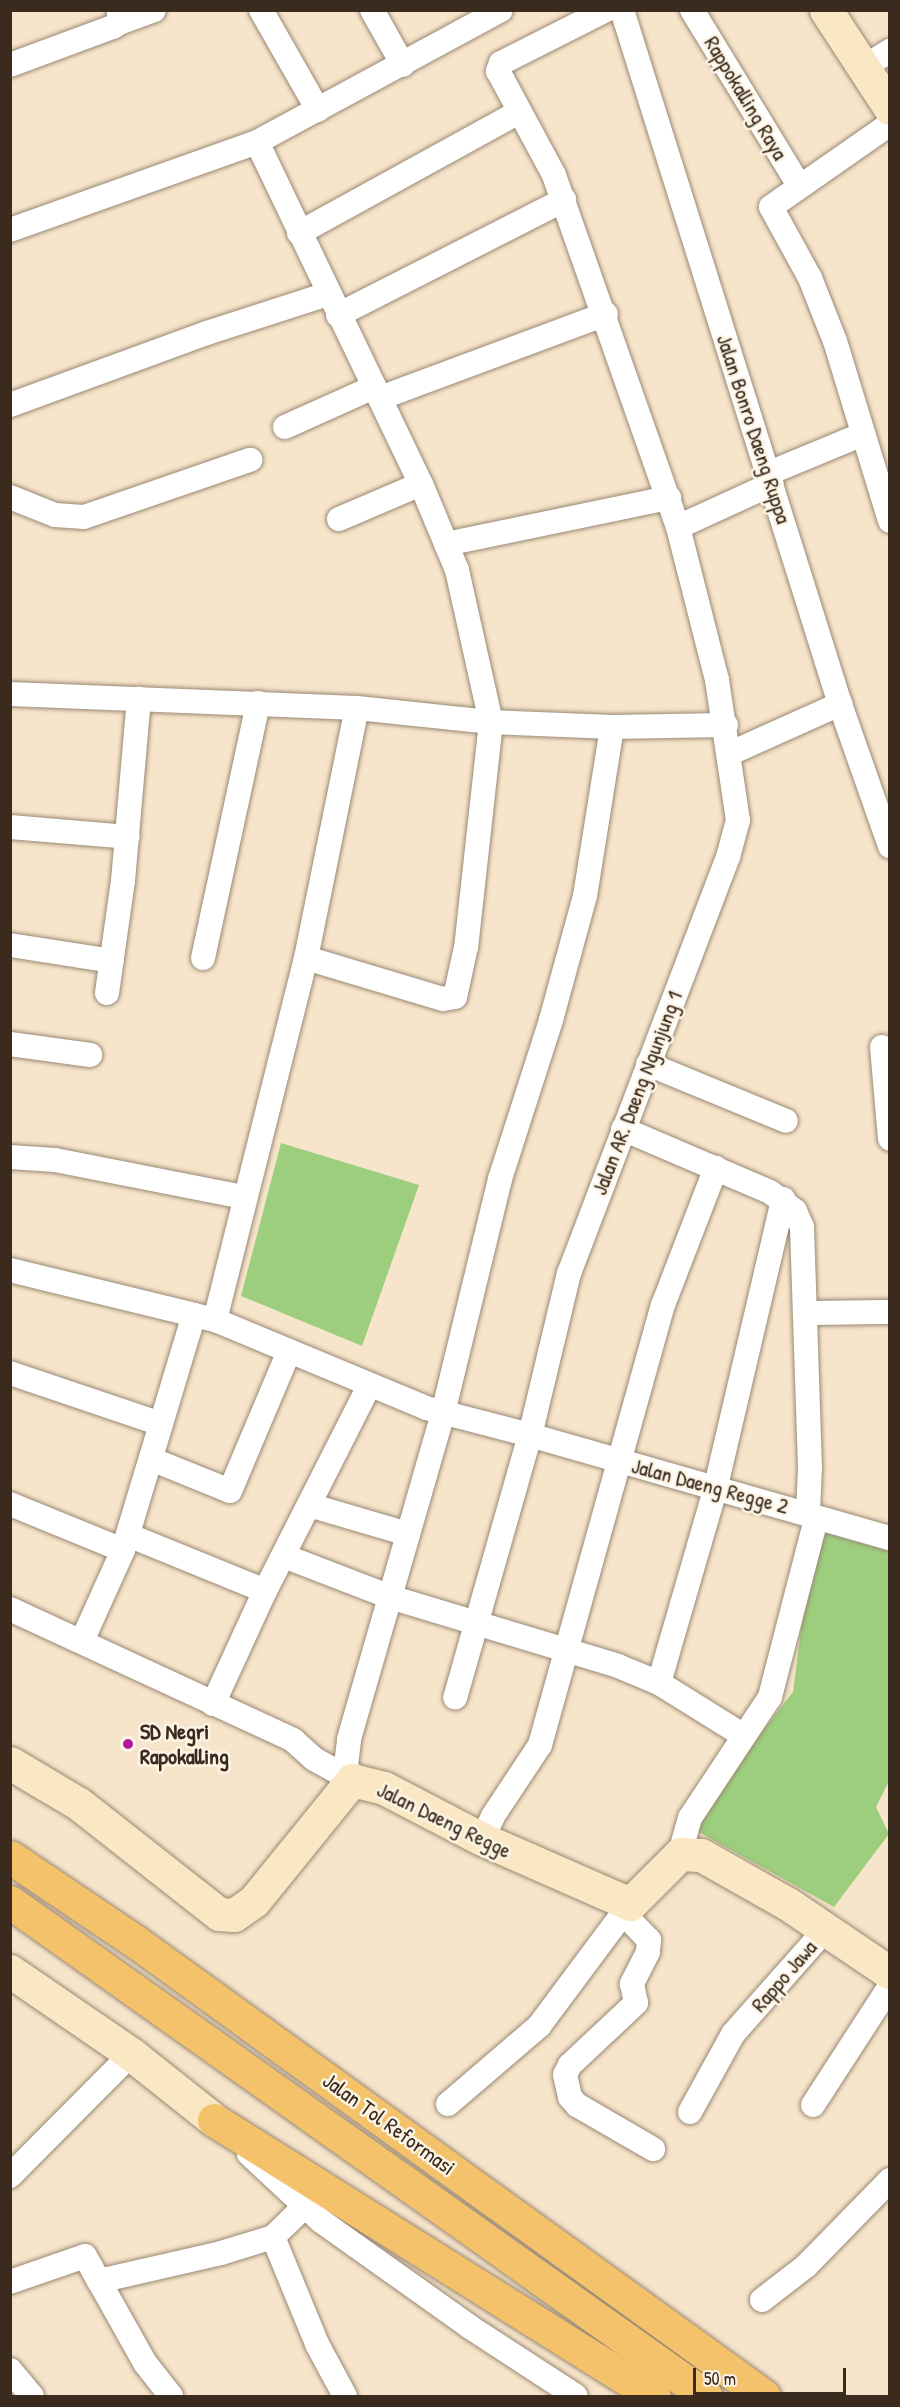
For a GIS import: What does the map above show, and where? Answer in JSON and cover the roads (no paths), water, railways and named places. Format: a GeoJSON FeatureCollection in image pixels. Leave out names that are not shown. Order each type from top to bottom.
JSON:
{"type":"FeatureCollection","features":[{"type":"Feature","properties":{"kind":"highway","name":"Jalan Tol Reformasi"},"geometry":{"type":"LineString","coordinates":[[10,1857],[136,1942],[764,2397]]}},
{"type":"Feature","properties":{"kind":"highway","name":"Jalan Tol Reformasi"},"geometry":{"type":"LineString","coordinates":[[10,1902],[706,2397]]}},
{"type":"Feature","properties":{"kind":"highway"},"geometry":{"type":"LineString","coordinates":[[214,2120],[654,2397]]}},
{"type":"Feature","properties":{"kind":"street"},"geometry":{"type":"LineString","coordinates":[[10,65],[119,17],[154,10]]}},
{"type":"Feature","properties":{"kind":"street"},"geometry":{"type":"LineString","coordinates":[[261,10],[318,110]]}},
{"type":"Feature","properties":{"kind":"street"},"geometry":{"type":"LineString","coordinates":[[372,10],[404,65]]}},
{"type":"Feature","properties":{"kind":"street"},"geometry":{"type":"LineString","coordinates":[[10,230],[257,142],[404,65],[501,10]]}},
{"type":"Feature","properties":{"kind":"street","name":"Jalan AR. Daeng Ngunjung 1"},"geometry":{"type":"LineString","coordinates":[[454,1698],[530,1435],[569,1273],[734,837],[739,805],[726,725],[669,498],[564,200],[498,70],[500,64],[606,10]]}},
{"type":"Feature","properties":{"kind":"street","name":"Jalan Bonro Daeng Ruppa"},"geometry":{"type":"LineString","coordinates":[[622,10],[840,704],[890,846]]}},
{"type":"Feature","properties":{"kind":"street","name":"Rappokalling Raya"},"geometry":{"type":"LineString","coordinates":[[692,10],[799,185]]}},
{"type":"Feature","properties":{"kind":"street"},"geometry":{"type":"LineString","coordinates":[[826,10],[877,59],[890,108]]}},
{"type":"Feature","properties":{"kind":"street"},"geometry":{"type":"LineString","coordinates":[[300,233],[519,112]]}},
{"type":"Feature","properties":{"kind":"street"},"geometry":{"type":"LineString","coordinates":[[890,124],[799,185],[772,206],[772,212],[820,300],[890,521]]}},
{"type":"Feature","properties":{"kind":"street"},"geometry":{"type":"LineString","coordinates":[[257,142],[333,305],[421,484],[446,544],[466,602],[491,722],[466,947],[455,997],[443,999],[306,958]]}},
{"type":"Feature","properties":{"kind":"street"},"geometry":{"type":"LineString","coordinates":[[10,405],[207,333],[333,305],[564,200]]}},
{"type":"Feature","properties":{"kind":"street"},"geometry":{"type":"LineString","coordinates":[[285,427],[377,392],[606,314]]}},
{"type":"Feature","properties":{"kind":"street"},"geometry":{"type":"LineString","coordinates":[[678,527],[770,478],[863,434]]}},
{"type":"Feature","properties":{"kind":"street"},"geometry":{"type":"LineString","coordinates":[[10,497],[55,515],[84,517],[250,460]]}},
{"type":"Feature","properties":{"kind":"street"},"geometry":{"type":"LineString","coordinates":[[339,519],[421,484]]}},
{"type":"Feature","properties":{"kind":"street"},"geometry":{"type":"LineString","coordinates":[[446,544],[669,498]]}},
{"type":"Feature","properties":{"kind":"street"},"geometry":{"type":"LineString","coordinates":[[10,694],[357,708],[491,722],[612,727],[726,725]]}},
{"type":"Feature","properties":{"kind":"street"},"geometry":{"type":"LineString","coordinates":[[107,993],[128,837],[140,699]]}},
{"type":"Feature","properties":{"kind":"street"},"geometry":{"type":"LineString","coordinates":[[203,958],[258,703]]}},
{"type":"Feature","properties":{"kind":"street"},"geometry":{"type":"LineString","coordinates":[[731,753],[840,704]]}},
{"type":"Feature","properties":{"kind":"street"},"geometry":{"type":"LineString","coordinates":[[82,1641],[125,1543],[161,1424],[205,1318],[243,1197],[306,958],[357,708]]}},
{"type":"Feature","properties":{"kind":"street"},"geometry":{"type":"LineString","coordinates":[[352,1779],[346,1754],[442,1413],[500,1179],[557,1003],[585,896],[612,727]]}},
{"type":"Feature","properties":{"kind":"street"},"geometry":{"type":"LineString","coordinates":[[10,827],[128,837]]}},
{"type":"Feature","properties":{"kind":"street"},"geometry":{"type":"LineString","coordinates":[[10,945],[111,961]]}},
{"type":"Feature","properties":{"kind":"street"},"geometry":{"type":"LineString","coordinates":[[10,1044],[90,1055]]}},
{"type":"Feature","properties":{"kind":"street"},"geometry":{"type":"LineString","coordinates":[[882,1047],[890,1139]]}},
{"type":"Feature","properties":{"kind":"street"},"geometry":{"type":"LineString","coordinates":[[648,1064],[786,1121]]}},
{"type":"Feature","properties":{"kind":"street"},"geometry":{"type":"LineString","coordinates":[[448,2104],[539,2026],[626,1908],[680,1854],[690,1818],[770,1697],[781,1664],[814,1523],[808,1513],[810,1467],[802,1227],[799,1217],[783,1199],[623,1129]]}},
{"type":"Feature","properties":{"kind":"street"},"geometry":{"type":"LineString","coordinates":[[10,1157],[55,1160],[243,1197]]}},
{"type":"Feature","properties":{"kind":"street"},"geometry":{"type":"LineString","coordinates":[[482,1839],[493,1816],[536,1755],[663,1305],[716,1168]]}},
{"type":"Feature","properties":{"kind":"street"},"geometry":{"type":"LineString","coordinates":[[659,1683],[715,1490],[783,1199]]}},
{"type":"Feature","properties":{"kind":"street","name":"Jalan Daeng Regge 2"},"geometry":{"type":"LineString","coordinates":[[10,1270],[205,1318],[369,1386],[442,1413],[530,1435],[715,1490],[808,1513],[890,1538]]}},
{"type":"Feature","properties":{"kind":"street"},"geometry":{"type":"LineString","coordinates":[[805,1313],[890,1312]]}},
{"type":"Feature","properties":{"kind":"street"},"geometry":{"type":"LineString","coordinates":[[151,1460],[230,1491],[289,1352]]}},
{"type":"Feature","properties":{"kind":"street"},"geometry":{"type":"LineString","coordinates":[[10,1373],[161,1424]]}},
{"type":"Feature","properties":{"kind":"street"},"geometry":{"type":"LineString","coordinates":[[213,1704],[265,1591],[369,1386]]}},
{"type":"Feature","properties":{"kind":"street"},"geometry":{"type":"LineString","coordinates":[[10,1504],[265,1591]]}},
{"type":"Feature","properties":{"kind":"street"},"geometry":{"type":"LineString","coordinates":[[309,1505],[408,1534]]}},
{"type":"Feature","properties":{"kind":"street"},"geometry":{"type":"LineString","coordinates":[[284,1556],[390,1597],[477,1620],[568,1648],[659,1683],[744,1736]]}},
{"type":"Feature","properties":{"kind":"street"},"geometry":{"type":"LineString","coordinates":[[10,1609],[293,1740],[314,1759],[352,1779]]}},
{"type":"Feature","properties":{"kind":"street","name":"Jalan Daeng Regge"},"geometry":{"type":"LineString","coordinates":[[10,1763],[72,1800],[202,1902],[227,1916],[243,1910],[254,1901],[352,1779],[384,1788],[482,1839],[626,1908]]}},
{"type":"Feature","properties":{"kind":"street"},"geometry":{"type":"LineString","coordinates":[[680,1854],[710,1860],[825,1930],[890,1973]]}},
{"type":"Feature","properties":{"kind":"street"},"geometry":{"type":"LineString","coordinates":[[626,1908],[649,1940],[648,1952],[633,1979],[636,2002],[570,2065],[565,2075],[570,2097],[577,2105],[653,2149]]}},
{"type":"Feature","properties":{"kind":"street","name":"Rappo Jawa"},"geometry":{"type":"LineString","coordinates":[[690,2112],[713,2067],[743,2023],[825,1930]]}},
{"type":"Feature","properties":{"kind":"street"},"geometry":{"type":"LineString","coordinates":[[10,1971],[130,2054],[214,2120],[304,2207],[470,2327],[576,2397]]}},
{"type":"Feature","properties":{"kind":"street"},"geometry":{"type":"LineString","coordinates":[[813,2105],[890,1986]]}},
{"type":"Feature","properties":{"kind":"street"},"geometry":{"type":"LineString","coordinates":[[10,2176],[130,2054]]}},
{"type":"Feature","properties":{"kind":"street"},"geometry":{"type":"LineString","coordinates":[[762,2300],[806,2266],[890,2180]]}},
{"type":"Feature","properties":{"kind":"street"},"geometry":{"type":"LineString","coordinates":[[99,2281],[273,2237],[304,2207]]}},
{"type":"Feature","properties":{"kind":"street"},"geometry":{"type":"LineString","coordinates":[[273,2237],[317,2344],[345,2397]]}},
{"type":"Feature","properties":{"kind":"street"},"geometry":{"type":"LineString","coordinates":[[10,2282],[85,2256],[145,2363],[171,2397]]}},
{"type":"Feature","properties":{"kind":"street"},"geometry":{"type":"LineString","coordinates":[[10,2370],[32,2397]]}},
{"type":"Feature","properties":{"kind":"place","name":"SD Negri Rapokalling"},"geometry":{"type":"Point","coordinates":[128,1744]}}]}
